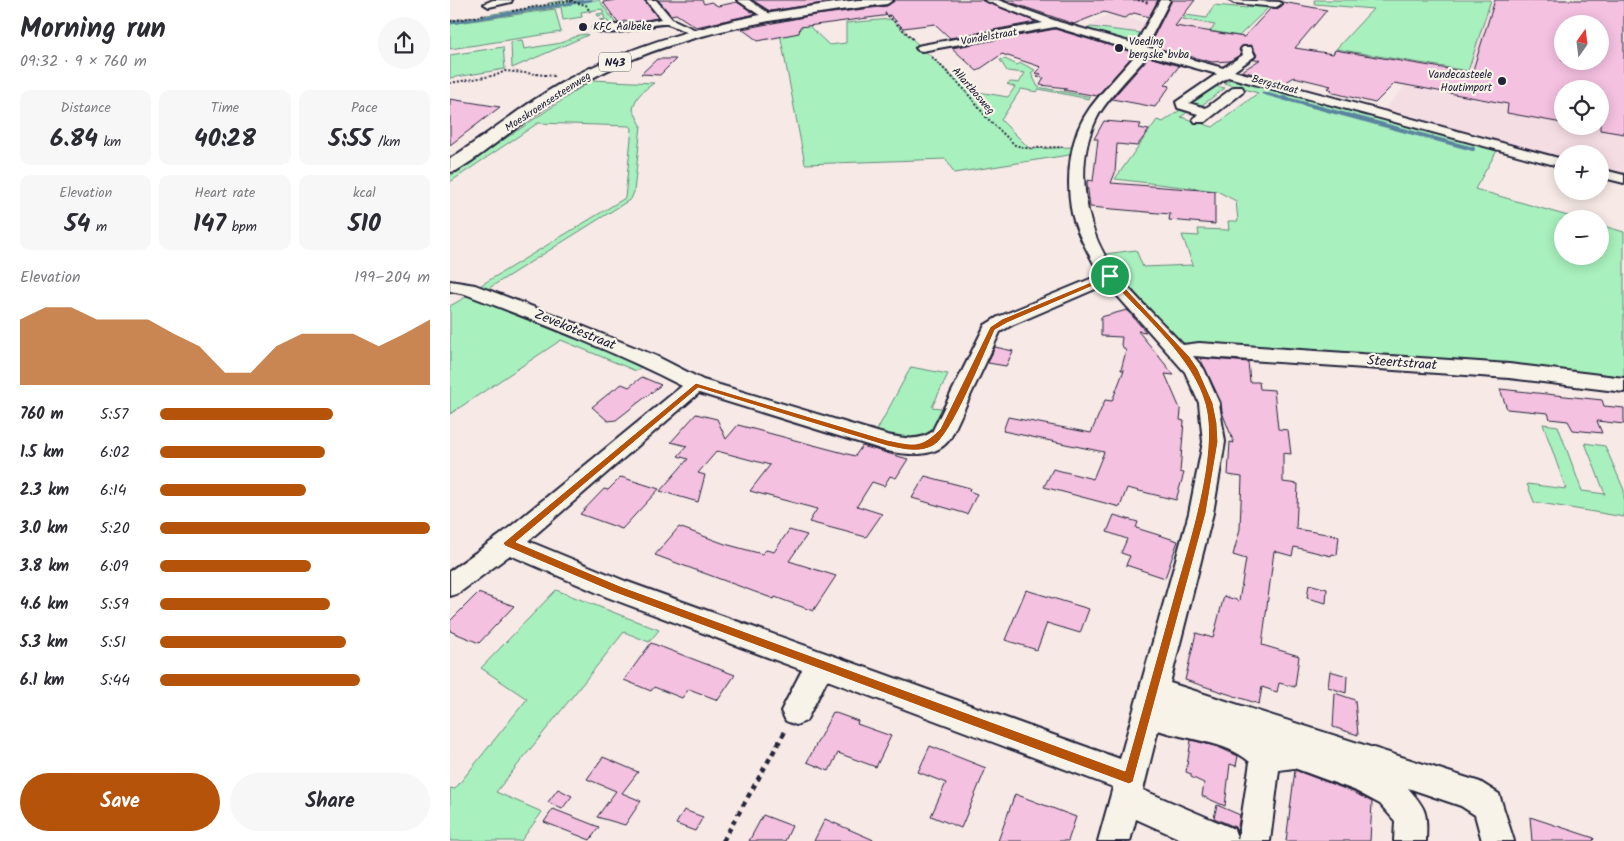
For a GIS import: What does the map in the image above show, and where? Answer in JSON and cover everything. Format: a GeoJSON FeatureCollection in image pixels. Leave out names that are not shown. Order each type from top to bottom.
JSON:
{"type":"FeatureCollection","features":[{"type":"Feature","properties":{"kind":"main road","name":"Moeskroensesteenweg"},"geometry":{"type":"LineString","coordinates":[[450,168],[580,79],[633,55],[697,32],[768,16],[881,1]]}},
{"type":"Feature","properties":{"kind":"street"},"geometry":{"type":"LineString","coordinates":[[489,4],[507,0]]}},
{"type":"Feature","properties":{"kind":"street"},"geometry":{"type":"LineString","coordinates":[[651,0],[668,21],[697,32]]}},
{"type":"Feature","properties":{"kind":"street"},"geometry":{"type":"LineString","coordinates":[[742,0],[768,16]]}},
{"type":"Feature","properties":{"kind":"street","name":"Bergstraat"},"geometry":{"type":"LineString","coordinates":[[989,0],[1055,24],[1142,50],[1554,161]]}},
{"type":"Feature","properties":{"kind":"street"},"geometry":{"type":"LineString","coordinates":[[1114,841],[1201,513],[1214,442],[1213,423],[1209,403],[1194,369],[1110,276],[1094,248],[1079,209],[1077,176],[1079,147],[1089,121],[1095,110],[1142,50],[1165,0]]}},
{"type":"Feature","properties":{"kind":"street"},"geometry":{"type":"LineString","coordinates":[[1234,0],[1276,4]]}},
{"type":"Feature","properties":{"kind":"street"},"geometry":{"type":"LineString","coordinates":[[598,28],[629,28],[668,21]]}},
{"type":"Feature","properties":{"kind":"street","name":"Vondelstraat"},"geometry":{"type":"LineString","coordinates":[[922,48],[1055,24]]}},
{"type":"Feature","properties":{"kind":"street"},"geometry":{"type":"LineString","coordinates":[[1238,90],[1204,116],[1183,105],[1182,102],[1249,56],[1247,49]]}},
{"type":"Feature","properties":{"kind":"street"},"geometry":{"type":"LineString","coordinates":[[1609,175],[1624,179]]}},
{"type":"Feature","properties":{"kind":"street","name":"Zevekotestraat"},"geometry":{"type":"LineString","coordinates":[[450,286],[469,289],[558,323],[649,361],[696,385],[887,443],[910,447],[923,446],[936,440],[944,431],[992,329],[1005,321],[1110,276]]}},
{"type":"Feature","properties":{"kind":"street","name":"Steertstraat"},"geometry":{"type":"LineString","coordinates":[[1180,352],[1199,349],[1509,371],[1624,385]]}},
{"type":"Feature","properties":{"kind":"street"},"geometry":{"type":"LineString","coordinates":[[450,585],[508,543],[696,385]]}},
{"type":"Feature","properties":{"kind":"street"},"geometry":{"type":"LineString","coordinates":[[508,543],[616,589],[820,664],[1127,788],[1222,841]]}},
{"type":"Feature","properties":{"kind":"street"},"geometry":{"type":"LineString","coordinates":[[796,711],[820,664]]}},
{"type":"Feature","properties":{"kind":"street"},"geometry":{"type":"LineString","coordinates":[[1150,702],[1164,719],[1190,723],[1251,744],[1266,756],[1294,753],[1362,778],[1391,793],[1411,816],[1410,841]]}},
{"type":"Feature","properties":{"kind":"street"},"geometry":{"type":"LineString","coordinates":[[1150,702],[1469,793],[1488,805],[1498,841]]}},
{"type":"Feature","properties":{"kind":"street"},"geometry":{"type":"LineString","coordinates":[[1254,841],[1266,756]]}},
{"type":"Feature","properties":{"kind":"path"},"geometry":{"type":"LineString","coordinates":[[554,0],[556,4]]}},
{"type":"Feature","properties":{"kind":"path"},"geometry":{"type":"LineString","coordinates":[[570,1],[586,5],[590,12]]}},
{"type":"Feature","properties":{"kind":"path","name":"Allartbosweg"},"geometry":{"type":"LineString","coordinates":[[881,1],[922,48],[964,89],[987,118],[1015,145],[1025,148],[1079,147]]}},
{"type":"Feature","properties":{"kind":"path"},"geometry":{"type":"LineString","coordinates":[[450,83],[497,76],[505,71],[580,79]]}},
{"type":"Feature","properties":{"kind":"path"},"geometry":{"type":"LineString","coordinates":[[723,841],[796,711]]}},
{"type":"Feature","properties":{"kind":"shaded area"},"geometry":{"type":"Polygon","coordinates":[[[1491,0],[1624,0],[1624,175],[1609,171],[1609,145],[1554,145],[1554,157],[1384,110],[1405,86],[1252,58],[1233,70],[1174,55],[1185,48],[1173,36],[1151,33],[1158,21],[1178,24],[1183,19],[1216,25],[1211,31],[1331,53],[1336,49],[1468,71],[1491,0]]]}},
{"type":"Feature","properties":{"kind":"shaded area"},"geometry":{"type":"Polygon","coordinates":[[[1109,14],[1147,23],[1141,33],[1091,27],[1098,20],[1109,14]]]}},
{"type":"Feature","properties":{"kind":"green space"},"geometry":{"type":"Polygon","coordinates":[[[568,0],[599,0],[617,25],[631,26],[603,25],[609,24],[607,20],[600,20],[605,19],[604,15],[598,16],[597,14],[604,13],[602,9],[581,12],[582,17],[563,20],[561,7],[450,23],[450,21],[568,0]]]}},
{"type":"Feature","properties":{"kind":"green space"},"geometry":{"type":"Polygon","coordinates":[[[1314,0],[1491,0],[1468,71],[1336,49],[1373,9],[1315,4],[1314,0]]]}},
{"type":"Feature","properties":{"kind":"green space"},"geometry":{"type":"Polygon","coordinates":[[[1252,4],[1271,5],[1239,36],[1210,31],[1215,25],[1183,19],[1186,15],[1207,18],[1214,5],[1248,8],[1252,4]]]}},
{"type":"Feature","properties":{"kind":"green space"},"geometry":{"type":"Polygon","coordinates":[[[555,9],[561,32],[450,49],[450,24],[555,9]]]}},
{"type":"Feature","properties":{"kind":"green space"},"geometry":{"type":"Polygon","coordinates":[[[800,14],[829,45],[846,43],[846,23],[891,19],[956,80],[962,78],[978,92],[1008,97],[1015,87],[1007,84],[1011,82],[1019,83],[1025,73],[1007,71],[1000,60],[1005,59],[1017,65],[1021,63],[1035,70],[1031,73],[1038,87],[1091,97],[1089,99],[1039,89],[1037,92],[1021,89],[1001,120],[1030,149],[1071,147],[1075,154],[954,173],[946,159],[805,164],[777,18],[800,14]]]}},
{"type":"Feature","properties":{"kind":"green space"},"geometry":{"type":"Polygon","coordinates":[[[1091,27],[1141,33],[1135,45],[1130,44],[1131,40],[1128,39],[1126,42],[1084,30],[1091,27]]]}},
{"type":"Feature","properties":{"kind":"green space"},"geometry":{"type":"Polygon","coordinates":[[[587,34],[512,68],[511,42],[522,40],[524,49],[561,43],[579,35],[587,34]]]}},
{"type":"Feature","properties":{"kind":"green space"},"geometry":{"type":"Polygon","coordinates":[[[503,47],[505,69],[450,78],[450,55],[503,47]]]}},
{"type":"Feature","properties":{"kind":"green space"},"geometry":{"type":"Polygon","coordinates":[[[1234,77],[1499,147],[1475,189],[1554,212],[1554,265],[1609,265],[1609,228],[1624,232],[1624,383],[1187,344],[1179,341],[1117,274],[1105,254],[1136,250],[1143,267],[1193,265],[1182,235],[1199,236],[1198,229],[1229,230],[1228,221],[1238,221],[1236,201],[1217,191],[1115,179],[1157,120],[1163,122],[1183,108],[1190,110],[1181,117],[1213,127],[1258,93],[1224,83],[1234,77]]]}},
{"type":"Feature","properties":{"kind":"green space"},"geometry":{"type":"Polygon","coordinates":[[[592,80],[654,83],[638,97],[633,110],[641,125],[634,192],[631,199],[486,290],[478,287],[625,198],[632,128],[630,126],[538,123],[450,182],[450,176],[592,80]]]}},
{"type":"Feature","properties":{"kind":"green space"},"geometry":{"type":"Polygon","coordinates":[[[1214,86],[1225,88],[1198,108],[1188,105],[1214,86]]]}},
{"type":"Feature","properties":{"kind":"green space"},"geometry":{"type":"Polygon","coordinates":[[[471,294],[643,365],[636,371],[561,340],[450,414],[450,306],[471,294]]]}},
{"type":"Feature","properties":{"kind":"green space"},"geometry":{"type":"Polygon","coordinates":[[[911,367],[948,374],[932,407],[948,409],[936,432],[913,442],[876,432],[911,367]]]}},
{"type":"Feature","properties":{"kind":"green space"},"geometry":{"type":"Polygon","coordinates":[[[1543,424],[1558,426],[1582,491],[1605,494],[1585,443],[1605,446],[1624,490],[1624,517],[1534,502],[1527,484],[1566,489],[1543,424]]]}},
{"type":"Feature","properties":{"kind":"green space"},"geometry":{"type":"Polygon","coordinates":[[[556,590],[659,630],[649,642],[624,632],[496,792],[542,812],[521,841],[450,841],[450,788],[455,789],[527,699],[481,668],[556,590]]]}},
{"type":"Feature","properties":{"kind":"building"},"geometry":{"type":"Polygon","coordinates":[[[644,0],[658,18],[618,23],[603,2],[644,0]]]}},
{"type":"Feature","properties":{"kind":"building"},"geometry":{"type":"Polygon","coordinates":[[[658,0],[702,0],[704,4],[711,2],[718,6],[737,2],[755,14],[696,27],[676,14],[671,15],[658,0]]]}},
{"type":"Feature","properties":{"kind":"building"},"geometry":{"type":"Polygon","coordinates":[[[752,0],[844,0],[770,11],[752,0]]]}},
{"type":"Feature","properties":{"kind":"building"},"geometry":{"type":"Polygon","coordinates":[[[895,0],[982,0],[1036,22],[950,38],[935,24],[903,28],[890,15],[800,27],[799,33],[758,41],[742,29],[809,16],[887,6],[895,0]]]}},
{"type":"Feature","properties":{"kind":"building"},"geometry":{"type":"Polygon","coordinates":[[[1004,0],[1158,0],[1149,17],[1134,13],[1124,18],[1104,12],[1074,24],[1004,0]]]}},
{"type":"Feature","properties":{"kind":"building"},"geometry":{"type":"Polygon","coordinates":[[[1172,0],[1195,0],[1175,26],[1244,37],[1271,8],[1277,9],[1282,6],[1282,2],[1327,10],[1295,48],[1333,54],[1335,50],[1472,73],[1495,0],[1624,0],[1624,134],[1609,132],[1609,80],[1554,80],[1554,122],[1507,113],[1508,104],[1395,83],[1375,103],[1330,92],[1332,90],[1328,88],[1331,86],[1294,77],[1285,83],[1242,71],[1261,59],[1253,60],[1257,55],[1251,45],[1242,46],[1239,50],[1241,54],[1230,61],[1212,62],[1149,46],[1172,0]]]}},
{"type":"Feature","properties":{"kind":"building"},"geometry":{"type":"Polygon","coordinates":[[[1055,29],[1135,53],[1097,96],[1064,90],[1067,88],[1040,85],[1044,78],[1037,77],[1041,74],[1035,73],[1041,67],[1002,54],[977,71],[952,48],[1055,29]]]}},
{"type":"Feature","properties":{"kind":"building"},"geometry":{"type":"Polygon","coordinates":[[[1149,57],[1179,66],[1165,85],[1170,86],[1155,107],[1112,99],[1149,57]]]}},
{"type":"Feature","properties":{"kind":"building"},"geometry":{"type":"Polygon","coordinates":[[[657,59],[676,59],[660,75],[641,74],[657,59]]]}},
{"type":"Feature","properties":{"kind":"building"},"geometry":{"type":"Polygon","coordinates":[[[450,99],[500,107],[450,145],[450,99]]]}},
{"type":"Feature","properties":{"kind":"building"},"geometry":{"type":"Polygon","coordinates":[[[1104,121],[1141,124],[1139,128],[1149,130],[1137,146],[1117,144],[1115,173],[1111,183],[1215,191],[1215,224],[1169,220],[1170,214],[1090,207],[1087,183],[1088,180],[1093,181],[1098,139],[1094,139],[1104,121]]]}},
{"type":"Feature","properties":{"kind":"building"},"geometry":{"type":"Polygon","coordinates":[[[1127,310],[1146,332],[1138,331],[1174,375],[1165,374],[1181,411],[1180,420],[1184,421],[1180,472],[1184,473],[1176,500],[1127,488],[1120,507],[1044,487],[1053,469],[1093,479],[1104,452],[1003,431],[1008,417],[1091,433],[1105,400],[1112,401],[1124,370],[1121,370],[1126,351],[1121,345],[1122,337],[1101,336],[1101,317],[1127,310]]]}},
{"type":"Feature","properties":{"kind":"building"},"geometry":{"type":"Polygon","coordinates":[[[995,347],[1013,351],[1006,366],[988,363],[995,347]]]}},
{"type":"Feature","properties":{"kind":"building"},"geometry":{"type":"Polygon","coordinates":[[[1200,358],[1248,362],[1250,382],[1259,382],[1260,389],[1274,390],[1278,429],[1288,430],[1291,454],[1283,453],[1283,482],[1298,484],[1296,529],[1339,536],[1337,555],[1332,554],[1331,556],[1294,547],[1292,556],[1274,551],[1262,645],[1299,656],[1295,687],[1279,683],[1277,692],[1262,687],[1259,704],[1185,680],[1196,633],[1213,638],[1224,596],[1239,601],[1246,559],[1233,555],[1240,529],[1242,477],[1228,475],[1230,442],[1234,443],[1222,412],[1221,402],[1200,358]]]}},
{"type":"Feature","properties":{"kind":"building"},"geometry":{"type":"Polygon","coordinates":[[[642,377],[661,385],[616,420],[608,421],[592,407],[622,384],[629,387],[642,377]]]}},
{"type":"Feature","properties":{"kind":"building"},"geometry":{"type":"Polygon","coordinates":[[[1500,389],[1602,400],[1604,406],[1624,408],[1624,424],[1597,421],[1602,433],[1573,430],[1568,421],[1550,419],[1548,413],[1507,409],[1500,389]]]}},
{"type":"Feature","properties":{"kind":"building"},"geometry":{"type":"Polygon","coordinates":[[[696,414],[717,419],[726,439],[738,425],[855,456],[862,446],[908,459],[896,478],[890,476],[884,486],[872,482],[857,506],[882,514],[866,537],[809,522],[817,509],[750,491],[770,465],[717,451],[698,473],[705,475],[698,502],[660,491],[688,459],[678,456],[687,446],[671,442],[696,414]]]}},
{"type":"Feature","properties":{"kind":"building"},"geometry":{"type":"Polygon","coordinates":[[[925,476],[970,488],[969,491],[977,494],[967,514],[912,498],[925,476]]]}},
{"type":"Feature","properties":{"kind":"building"},"geometry":{"type":"Polygon","coordinates":[[[621,477],[659,489],[622,529],[580,514],[604,489],[608,490],[621,477]]]}},
{"type":"Feature","properties":{"kind":"building"},"geometry":{"type":"Polygon","coordinates":[[[1114,515],[1138,522],[1136,528],[1178,541],[1165,578],[1126,565],[1130,556],[1121,553],[1127,539],[1107,532],[1114,515]]]}},
{"type":"Feature","properties":{"kind":"building"},"geometry":{"type":"Polygon","coordinates":[[[679,527],[725,544],[762,554],[766,550],[774,552],[789,530],[807,535],[789,561],[836,576],[813,611],[775,597],[774,599],[655,555],[679,527]]]}},
{"type":"Feature","properties":{"kind":"building"},"geometry":{"type":"Polygon","coordinates":[[[1309,584],[1327,589],[1326,603],[1307,598],[1309,584]]]}},
{"type":"Feature","properties":{"kind":"building"},"geometry":{"type":"Polygon","coordinates":[[[1026,590],[1089,609],[1080,633],[1047,623],[1037,650],[1005,640],[1026,590]]]}},
{"type":"Feature","properties":{"kind":"building"},"geometry":{"type":"Polygon","coordinates":[[[478,593],[514,606],[479,643],[450,631],[450,621],[478,593]]]}},
{"type":"Feature","properties":{"kind":"building"},"geometry":{"type":"Polygon","coordinates":[[[651,643],[735,675],[718,700],[689,689],[682,698],[654,687],[651,691],[624,680],[651,643]]]}},
{"type":"Feature","properties":{"kind":"building"},"geometry":{"type":"Polygon","coordinates":[[[1330,671],[1347,676],[1346,693],[1328,687],[1330,671]]]}},
{"type":"Feature","properties":{"kind":"building"},"geometry":{"type":"Polygon","coordinates":[[[1335,693],[1355,700],[1358,735],[1333,727],[1335,693]]]}},
{"type":"Feature","properties":{"kind":"building"},"geometry":{"type":"Polygon","coordinates":[[[833,712],[858,721],[857,724],[891,736],[876,767],[838,753],[829,771],[807,762],[833,712]]]}},
{"type":"Feature","properties":{"kind":"building"},"geometry":{"type":"Polygon","coordinates":[[[1191,740],[1218,747],[1238,756],[1236,766],[1230,764],[1225,806],[1202,796],[1204,783],[1191,777],[1191,774],[1186,772],[1191,740]]]}},
{"type":"Feature","properties":{"kind":"building"},"geometry":{"type":"Polygon","coordinates":[[[930,746],[986,768],[961,828],[931,816],[946,783],[918,772],[930,746]]]}},
{"type":"Feature","properties":{"kind":"building"},"geometry":{"type":"Polygon","coordinates":[[[603,757],[638,772],[622,793],[641,801],[625,825],[597,817],[616,791],[587,779],[603,757]]]}},
{"type":"Feature","properties":{"kind":"building"},"geometry":{"type":"Polygon","coordinates":[[[1295,770],[1353,792],[1372,802],[1370,841],[1286,841],[1295,770]]]}},
{"type":"Feature","properties":{"kind":"building"},"geometry":{"type":"Polygon","coordinates":[[[558,789],[572,796],[562,809],[548,802],[558,789]]]}},
{"type":"Feature","properties":{"kind":"building"},"geometry":{"type":"Polygon","coordinates":[[[1015,794],[1076,817],[1068,841],[998,841],[1015,794]]]}},
{"type":"Feature","properties":{"kind":"building"},"geometry":{"type":"Polygon","coordinates":[[[1217,805],[1240,815],[1237,832],[1235,827],[1214,818],[1217,805]]]}},
{"type":"Feature","properties":{"kind":"building"},"geometry":{"type":"Polygon","coordinates":[[[553,809],[599,827],[590,840],[544,822],[553,809]]]}},
{"type":"Feature","properties":{"kind":"building"},"geometry":{"type":"Polygon","coordinates":[[[684,810],[703,817],[695,831],[676,824],[684,810]]]}},
{"type":"Feature","properties":{"kind":"building"},"geometry":{"type":"Polygon","coordinates":[[[763,815],[792,826],[785,841],[749,841],[763,815]]]}},
{"type":"Feature","properties":{"kind":"building"},"geometry":{"type":"Polygon","coordinates":[[[1530,817],[1594,838],[1593,841],[1532,841],[1530,817]]]}},
{"type":"Feature","properties":{"kind":"building"},"geometry":{"type":"Polygon","coordinates":[[[825,819],[876,841],[814,841],[825,819]]]}},
{"type":"Feature","properties":{"kind":"waterway"},"geometry":{"type":"LineString","coordinates":[[450,23],[591,0]]}},
{"type":"Feature","properties":{"kind":"waterway"},"geometry":{"type":"LineString","coordinates":[[1263,93],[1288,100]]}},
{"type":"Feature","properties":{"kind":"waterway"},"geometry":{"type":"LineString","coordinates":[[1283,98],[1473,149]]}},
{"type":"Feature","properties":{"kind":"place","name":"KFC Aalbeke"},"geometry":{"type":"Point","coordinates":[583,27]}},
{"type":"Feature","properties":{"kind":"place","name":"Voeding bergske bvba"},"geometry":{"type":"Point","coordinates":[1119,48]}},
{"type":"Feature","properties":{"kind":"place","name":"Vandecasteele Houtimport"},"geometry":{"type":"Point","coordinates":[1502,81]}},
{"type":"Feature","properties":{"kind":"route"},"geometry":{"type":"LineString","coordinates":[[1110,276],[1187,359],[1194,369],[1209,403],[1214,442],[1201,513],[1129,778],[616,589],[508,543],[696,385],[887,443],[910,447],[932,443],[944,431],[992,329],[1005,321],[1110,276]]}}]}
